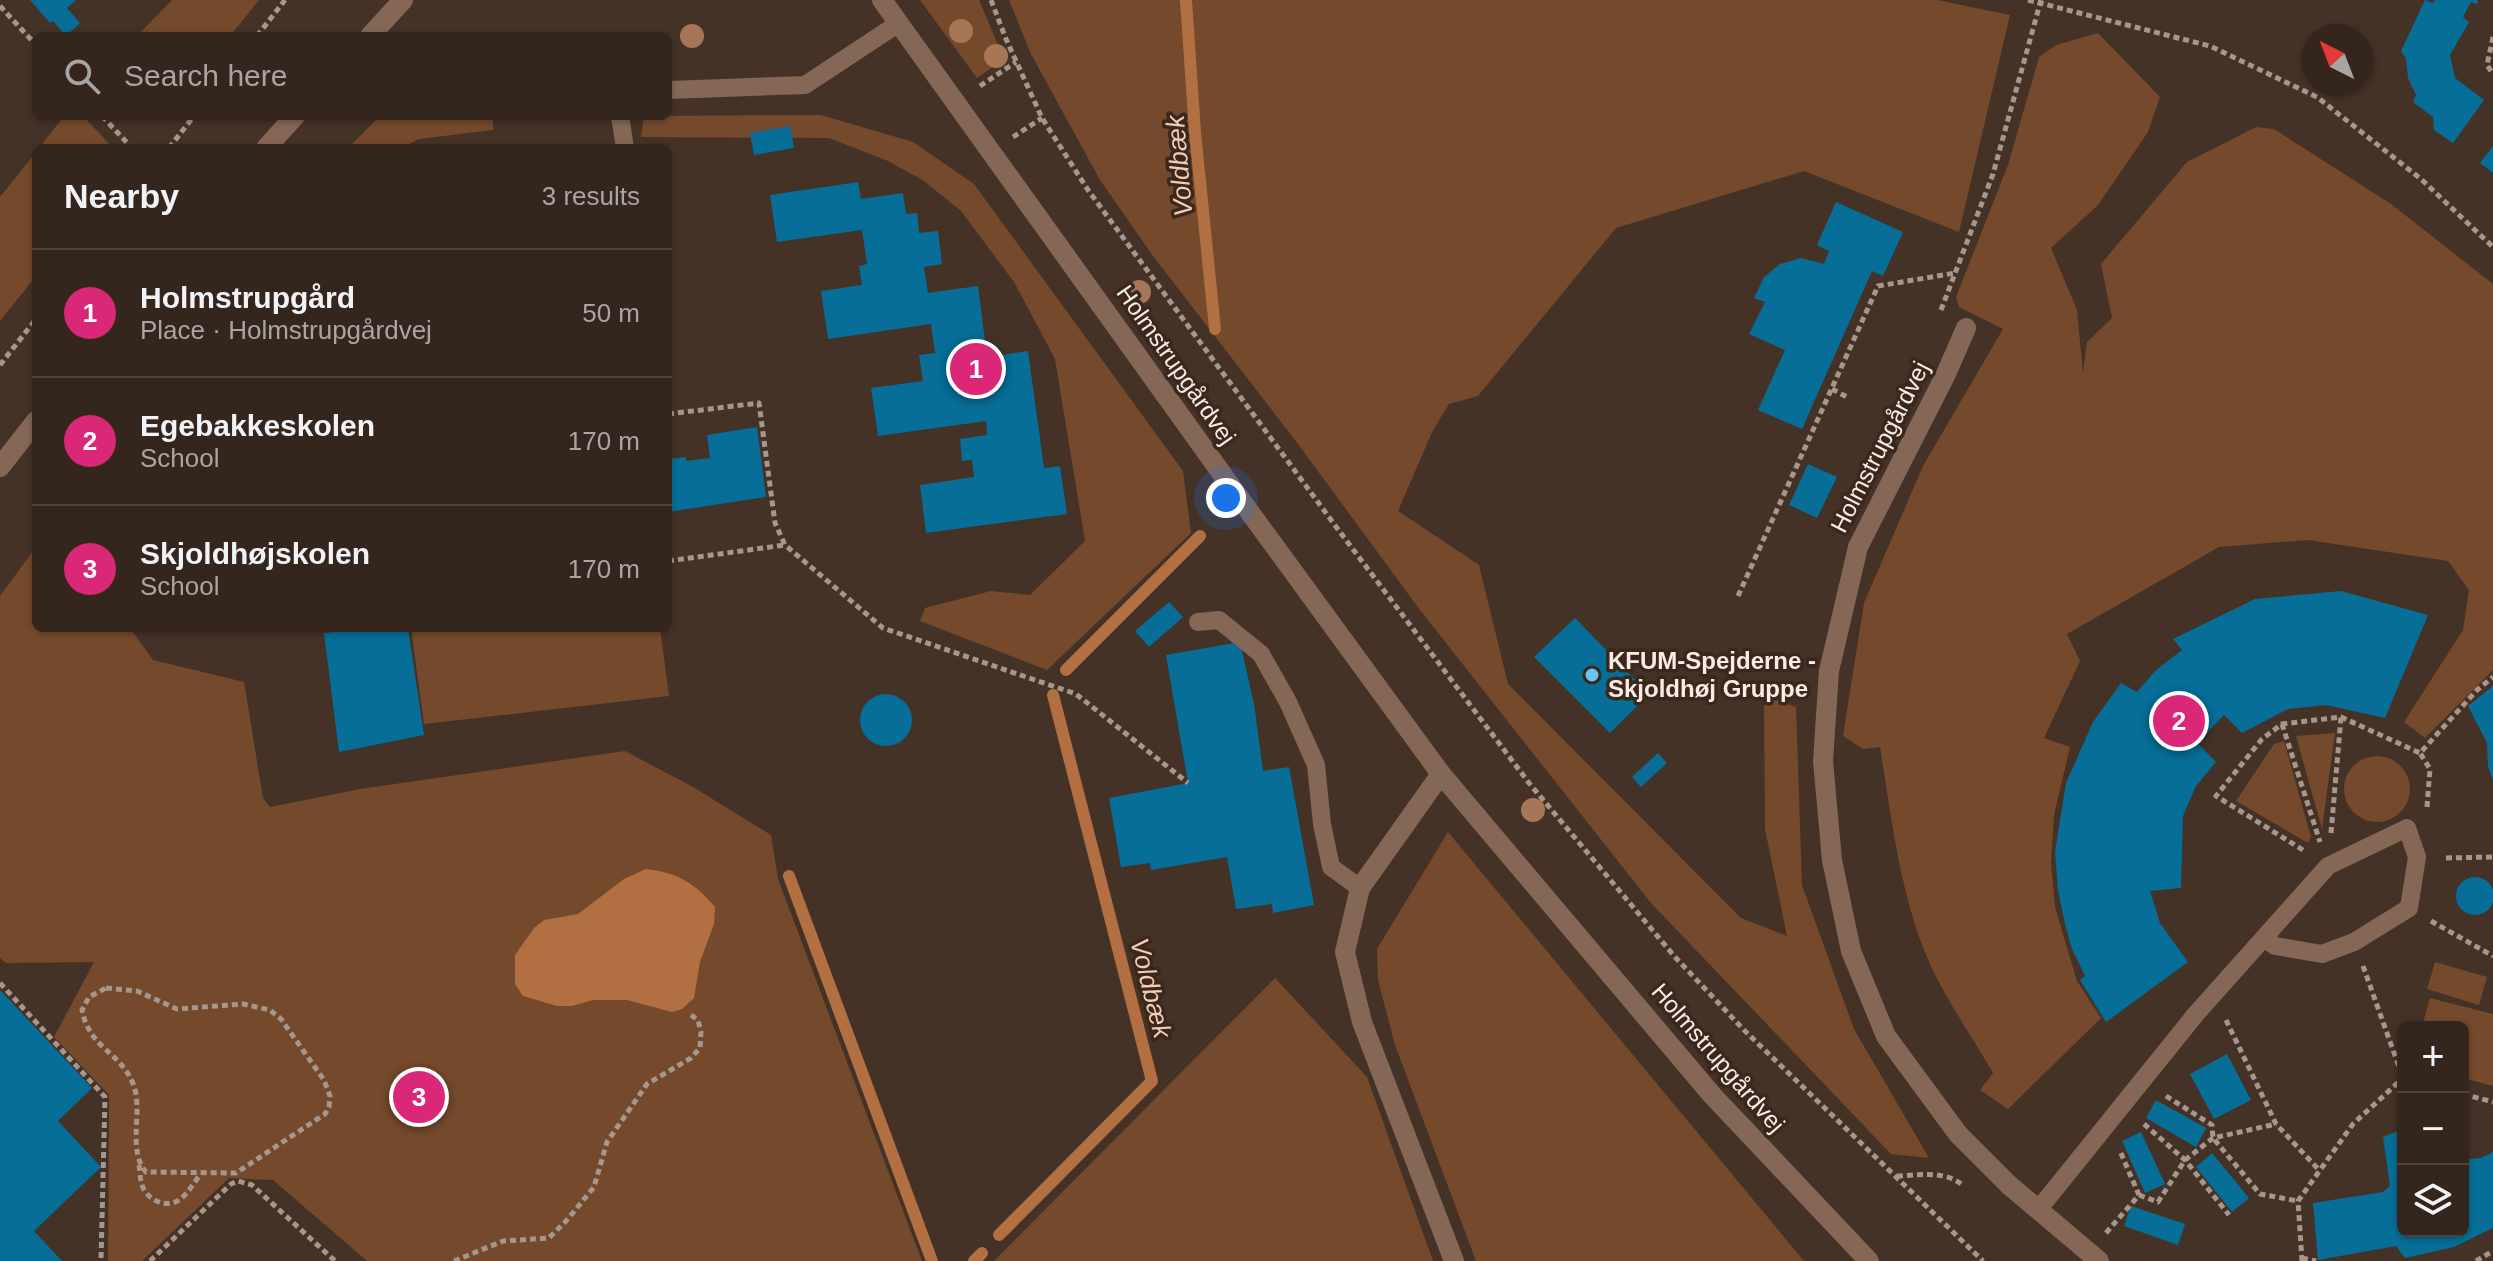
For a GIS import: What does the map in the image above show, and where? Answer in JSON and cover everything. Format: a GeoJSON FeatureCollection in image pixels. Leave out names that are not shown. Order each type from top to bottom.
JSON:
{"type":"FeatureCollection","features":[{"type":"Feature","properties":{"kind":"street"},"geometry":{"type":"LineString","coordinates":[[374,32],[403,0]]}},
{"type":"Feature","properties":{"kind":"street","name":"Holmstrupgårdvej"},"geometry":{"type":"LineString","coordinates":[[882,0],[1441,774],[1712,1095],[1869,1261]]}},
{"type":"Feature","properties":{"kind":"street"},"geometry":{"type":"LineString","coordinates":[[270,144],[291,120]]}},
{"type":"Feature","properties":{"kind":"street","name":"Holmstrupgårdvej"},"geometry":{"type":"LineString","coordinates":[[1966,328],[1946,374],[1858,547],[1829,671],[1823,761],[1832,860],[1851,951],[1886,1036],[1958,1134],[2038,1210],[2094,1257]]}},
{"type":"Feature","properties":{"kind":"street"},"geometry":{"type":"LineString","coordinates":[[0,467],[32,426]]}},
{"type":"Feature","properties":{"kind":"street"},"geometry":{"type":"LineString","coordinates":[[1441,774],[1360,888],[1345,952],[1362,1022],[1454,1261]]}},
{"type":"Feature","properties":{"kind":"lane"},"geometry":{"type":"LineString","coordinates":[[672,90],[805,85],[899,23]]}},
{"type":"Feature","properties":{"kind":"lane"},"geometry":{"type":"LineString","coordinates":[[621,120],[624,144]]}},
{"type":"Feature","properties":{"kind":"lane"},"geometry":{"type":"LineString","coordinates":[[1198,622],[1219,620],[1261,654],[1288,702],[1316,765],[1322,824],[1331,867],[1360,888]]}},
{"type":"Feature","properties":{"kind":"lane"},"geometry":{"type":"LineString","coordinates":[[2038,1210],[2208,1000],[2328,866],[2407,828],[2417,857],[2409,908],[2354,942],[2322,954],[2275,946],[2264,938]]}},
{"type":"Feature","properties":{"kind":"path"},"geometry":{"type":"LineString","coordinates":[[260,32],[285,0]]}},
{"type":"Feature","properties":{"kind":"path"},"geometry":{"type":"LineString","coordinates":[[991,0],[1042,118],[1088,190],[1529,783],[1675,957],[1744,1030],[1983,1261]]}},
{"type":"Feature","properties":{"kind":"path"},"geometry":{"type":"LineString","coordinates":[[2028,0],[2210,46],[2317,97],[2421,179],[2493,247]]}},
{"type":"Feature","properties":{"kind":"path"},"geometry":{"type":"LineString","coordinates":[[1941,312],[1993,174],[2041,1]]}},
{"type":"Feature","properties":{"kind":"path"},"geometry":{"type":"LineString","coordinates":[[0,6],[32,41]]}},
{"type":"Feature","properties":{"kind":"path"},"geometry":{"type":"LineString","coordinates":[[2493,37],[2487,65],[2493,74]]}},
{"type":"Feature","properties":{"kind":"path"},"geometry":{"type":"LineString","coordinates":[[956,102],[1016,62]]}},
{"type":"Feature","properties":{"kind":"path"},"geometry":{"type":"LineString","coordinates":[[106,120],[128,144]]}},
{"type":"Feature","properties":{"kind":"path"},"geometry":{"type":"LineString","coordinates":[[172,144],[191,120]]}},
{"type":"Feature","properties":{"kind":"path"},"geometry":{"type":"LineString","coordinates":[[1738,596],[1878,286],[1955,273]]}},
{"type":"Feature","properties":{"kind":"path"},"geometry":{"type":"LineString","coordinates":[[0,365],[32,324]]}},
{"type":"Feature","properties":{"kind":"path"},"geometry":{"type":"LineString","coordinates":[[1832,389],[1849,398]]}},
{"type":"Feature","properties":{"kind":"path"},"geometry":{"type":"LineString","coordinates":[[672,414],[759,403],[775,523],[785,545],[883,628],[1076,694],[1188,783]]}},
{"type":"Feature","properties":{"kind":"path"},"geometry":{"type":"LineString","coordinates":[[672,560],[785,545]]}},
{"type":"Feature","properties":{"kind":"path"},"geometry":{"type":"LineString","coordinates":[[2420,753],[2477,690],[2493,677]]}},
{"type":"Feature","properties":{"kind":"path"},"geometry":{"type":"LineString","coordinates":[[2328,866],[2341,717]]}},
{"type":"Feature","properties":{"kind":"path"},"geometry":{"type":"LineString","coordinates":[[2328,866],[2216,796],[2262,739],[2282,724],[2341,717],[2420,753],[2430,769],[2427,808],[2407,828]]}},
{"type":"Feature","properties":{"kind":"path"},"geometry":{"type":"LineString","coordinates":[[2282,724],[2328,866]]}},
{"type":"Feature","properties":{"kind":"path"},"geometry":{"type":"LineString","coordinates":[[2417,857],[2493,857]]}},
{"type":"Feature","properties":{"kind":"path"},"geometry":{"type":"LineString","coordinates":[[2409,908],[2493,956]]}},
{"type":"Feature","properties":{"kind":"path"},"geometry":{"type":"LineString","coordinates":[[2354,942],[2397,1061]]}},
{"type":"Feature","properties":{"kind":"path"},"geometry":{"type":"LineString","coordinates":[[0,983],[105,1097],[101,1261]]}},
{"type":"Feature","properties":{"kind":"path"},"geometry":{"type":"LineString","coordinates":[[139,1164],[146,1172],[236,1173],[325,1114],[330,1096],[324,1080],[281,1019],[270,1010],[243,1004],[177,1009],[137,991],[106,988],[89,997],[82,1010],[85,1027],[125,1068],[134,1087],[138,1105],[139,1164],[146,1193],[153,1201],[165,1204],[178,1201],[201,1174]]}},
{"type":"Feature","properties":{"kind":"path"},"geometry":{"type":"LineString","coordinates":[[2208,1000],[2222,1011],[2276,1124],[2320,1171]]}},
{"type":"Feature","properties":{"kind":"path"},"geometry":{"type":"LineString","coordinates":[[454,1261],[503,1241],[549,1238],[567,1220],[594,1187],[607,1142],[647,1084],[691,1058],[700,1048],[698,1020],[691,1015]]}},
{"type":"Feature","properties":{"kind":"path"},"geometry":{"type":"LineString","coordinates":[[2142,1081],[2212,1125],[2213,1138],[2260,1194],[2298,1201]]}},
{"type":"Feature","properties":{"kind":"path"},"geometry":{"type":"LineString","coordinates":[[2316,1261],[2302,1259],[2298,1201],[2353,1124],[2397,1084]]}},
{"type":"Feature","properties":{"kind":"path"},"geometry":{"type":"LineString","coordinates":[[2469,1096],[2493,1102]]}},
{"type":"Feature","properties":{"kind":"path"},"geometry":{"type":"LineString","coordinates":[[2122,1105],[2185,1160],[2229,1215]]}},
{"type":"Feature","properties":{"kind":"path"},"geometry":{"type":"LineString","coordinates":[[2102,1130],[2116,1142],[2139,1195],[2158,1202],[2185,1160],[2213,1138],[2276,1124]]}},
{"type":"Feature","properties":{"kind":"path"},"geometry":{"type":"LineString","coordinates":[[236,1173],[238,1181]]}},
{"type":"Feature","properties":{"kind":"path"},"geometry":{"type":"LineString","coordinates":[[1896,1176],[1940,1175],[1955,1179],[1967,1189]]}},
{"type":"Feature","properties":{"kind":"path"},"geometry":{"type":"LineString","coordinates":[[150,1261],[231,1184],[238,1181],[252,1185],[335,1261]]}},
{"type":"Feature","properties":{"kind":"path"},"geometry":{"type":"LineString","coordinates":[[2094,1257],[2139,1195]]}},
{"type":"Feature","properties":{"kind":"path"},"geometry":{"type":"LineString","coordinates":[[2476,1261],[2493,1251]]}},
{"type":"Feature","properties":{"kind":"shaded area"},"geometry":{"type":"Polygon","coordinates":[[[172,0],[259,0],[233,32],[141,32],[172,0]]]}},
{"type":"Feature","properties":{"kind":"shaded area"},"geometry":{"type":"Polygon","coordinates":[[[920,0],[979,0],[1004,59],[977,78],[920,0]]]}},
{"type":"Feature","properties":{"kind":"shaded area"},"geometry":{"type":"Polygon","coordinates":[[[1009,0],[1937,0],[2010,15],[1959,232],[1804,171],[1616,228],[1478,396],[1449,404],[1433,430],[1398,511],[1479,565],[1508,684],[1741,918],[1787,936],[1765,829],[1764,702],[1773,698],[1796,707],[1802,885],[1854,1029],[1929,1158],[1891,1154],[1651,903],[1420,610],[1298,444],[1153,256],[1100,180],[1031,54],[1009,0]]]}},
{"type":"Feature","properties":{"kind":"shaded area"},"geometry":{"type":"Polygon","coordinates":[[[2098,33],[2160,97],[2148,132],[2098,205],[2051,248],[2077,310],[2083,373],[2087,342],[2112,318],[2101,264],[2187,162],[2256,127],[2274,129],[2391,204],[2493,284],[2493,670],[2425,738],[2404,722],[2463,630],[2469,590],[2448,561],[2308,540],[2219,547],[2067,634],[2080,661],[2044,738],[2070,747],[2054,815],[2051,863],[2055,907],[2077,981],[2101,1018],[2008,1109],[1980,1090],[1993,1073],[1947,997],[1915,925],[1902,875],[1880,747],[1863,749],[1843,736],[1864,603],[1923,466],[2003,329],[1959,307],[1956,297],[2008,165],[2039,57],[2056,45],[2098,33]]]}},
{"type":"Feature","properties":{"kind":"shaded area"},"geometry":{"type":"Polygon","coordinates":[[[821,115],[913,142],[974,184],[1183,471],[1191,533],[1047,670],[920,621],[925,608],[991,591],[1030,595],[1085,541],[1055,359],[1014,282],[961,211],[924,181],[888,161],[829,138],[641,137],[643,120],[672,120],[672,116],[821,115]]]}},
{"type":"Feature","properties":{"kind":"shaded area"},"geometry":{"type":"Polygon","coordinates":[[[61,120],[87,120],[109,144],[42,144],[61,120]]]}},
{"type":"Feature","properties":{"kind":"shaded area"},"geometry":{"type":"Polygon","coordinates":[[[376,120],[493,120],[493,130],[419,139],[409,144],[352,144],[376,120]]]}},
{"type":"Feature","properties":{"kind":"shaded area"},"geometry":{"type":"Polygon","coordinates":[[[32,157],[32,281],[0,321],[0,197],[32,157]]]}},
{"type":"Feature","properties":{"kind":"shaded area"},"geometry":{"type":"Polygon","coordinates":[[[32,552],[32,632],[133,632],[153,660],[244,682],[263,798],[270,807],[360,789],[625,751],[693,787],[771,835],[778,879],[922,1261],[367,1261],[273,1180],[229,1178],[142,1261],[108,1261],[109,1095],[54,1037],[94,962],[6,963],[0,958],[0,596],[32,552]]]}},
{"type":"Feature","properties":{"kind":"shaded area"},"geometry":{"type":"Polygon","coordinates":[[[412,632],[661,632],[669,696],[424,724],[412,632]]]}},
{"type":"Feature","properties":{"kind":"shaded area"},"geometry":{"type":"Polygon","coordinates":[[[2335,733],[2322,829],[2296,736],[2335,733]]]}},
{"type":"Feature","properties":{"kind":"shaded area"},"geometry":{"type":"Polygon","coordinates":[[[2284,741],[2311,837],[2308,843],[2236,801],[2274,744],[2284,741]]]}},
{"type":"Feature","properties":{"kind":"shaded area"},"geometry":{"type":"Polygon","coordinates":[[[2377,756],[2400,766],[2410,789],[2400,812],[2377,822],[2354,812],[2344,789],[2354,766],[2377,756]]]}},
{"type":"Feature","properties":{"kind":"shaded area"},"geometry":{"type":"Polygon","coordinates":[[[1448,832],[1804,1261],[1476,1261],[1395,1045],[1378,980],[1377,949],[1448,832]]]}},
{"type":"Feature","properties":{"kind":"shaded area"},"geometry":{"type":"Polygon","coordinates":[[[646,869],[685,880],[715,907],[714,924],[700,962],[694,998],[682,1009],[672,1012],[627,1000],[593,1000],[572,1006],[557,1006],[523,996],[515,984],[515,955],[534,928],[544,920],[578,914],[624,879],[646,869]]]}},
{"type":"Feature","properties":{"kind":"shaded area"},"geometry":{"type":"Polygon","coordinates":[[[2435,962],[2487,977],[2479,1005],[2427,989],[2435,962]]]}},
{"type":"Feature","properties":{"kind":"shaded area"},"geometry":{"type":"Polygon","coordinates":[[[1275,978],[1367,1077],[1433,1261],[994,1261],[1275,978]]]}},
{"type":"Feature","properties":{"kind":"shaded area"},"geometry":{"type":"Polygon","coordinates":[[[2430,998],[2493,1014],[2493,1086],[2469,1080],[2469,1021],[2424,1021],[2430,998]]]}},
{"type":"Feature","properties":{"kind":"building"},"geometry":{"type":"Polygon","coordinates":[[[30,0],[76,0],[67,8],[80,23],[70,32],[63,32],[53,21],[50,23],[30,0]]]}},
{"type":"Feature","properties":{"kind":"building"},"geometry":{"type":"Polygon","coordinates":[[[2425,0],[2433,3],[2435,0],[2478,0],[2477,4],[2471,2],[2463,17],[2469,22],[2450,55],[2455,78],[2484,100],[2453,143],[2434,130],[2433,117],[2413,102],[2416,95],[2401,51],[2425,0]]]}},
{"type":"Feature","properties":{"kind":"building"},"geometry":{"type":"Polygon","coordinates":[[[790,126],[794,148],[754,155],[750,133],[790,126]]]}},
{"type":"Feature","properties":{"kind":"building"},"geometry":{"type":"Polygon","coordinates":[[[2493,146],[2493,173],[2480,163],[2493,146]]]}},
{"type":"Feature","properties":{"kind":"building"},"geometry":{"type":"Polygon","coordinates":[[[858,182],[861,199],[903,193],[906,214],[917,213],[919,233],[938,231],[942,264],[924,267],[928,293],[978,286],[987,357],[1028,351],[1044,468],[1060,466],[1067,514],[926,533],[920,485],[974,477],[972,460],[962,461],[960,439],[987,435],[986,421],[878,436],[871,388],[923,381],[919,355],[935,353],[931,324],[828,339],[821,291],[862,285],[859,266],[867,264],[862,230],[777,242],[770,195],[858,182]]]}},
{"type":"Feature","properties":{"kind":"building"},"geometry":{"type":"Polygon","coordinates":[[[1836,202],[1903,232],[1883,276],[1872,271],[1802,429],[1758,410],[1785,350],[1749,334],[1765,302],[1754,298],[1764,277],[1780,264],[1801,258],[1824,264],[1829,251],[1817,245],[1836,202]]]}},
{"type":"Feature","properties":{"kind":"building"},"geometry":{"type":"Polygon","coordinates":[[[757,427],[766,497],[672,511],[672,459],[686,457],[686,461],[710,458],[707,435],[757,427]]]}},
{"type":"Feature","properties":{"kind":"building"},"geometry":{"type":"Polygon","coordinates":[[[1808,464],[1837,477],[1817,518],[1789,505],[1808,464]]]}},
{"type":"Feature","properties":{"kind":"building"},"geometry":{"type":"Polygon","coordinates":[[[2341,591],[2428,615],[2385,718],[2326,705],[2288,709],[2242,733],[2224,715],[2197,743],[2216,762],[2196,786],[2183,816],[2181,888],[2150,891],[2160,923],[2188,962],[2106,1022],[2080,980],[2085,976],[2072,949],[2065,924],[2055,852],[2066,783],[2093,722],[2121,683],[2137,692],[2156,670],[2182,650],[2173,639],[2255,599],[2341,591]]]}},
{"type":"Feature","properties":{"kind":"building"},"geometry":{"type":"Polygon","coordinates":[[[1169,602],[1183,617],[1149,647],[1135,631],[1169,602]]]}},
{"type":"Feature","properties":{"kind":"building","name":"KFUM-Spejderne - Skjoldhøj Gruppe"},"geometry":{"type":"Polygon","coordinates":[[[1575,618],[1649,694],[1610,733],[1534,657],[1575,618]]]}},
{"type":"Feature","properties":{"kind":"building"},"geometry":{"type":"Polygon","coordinates":[[[409,632],[424,735],[339,752],[324,633],[409,632]]]}},
{"type":"Feature","properties":{"kind":"building"},"geometry":{"type":"Polygon","coordinates":[[[1240,642],[1254,704],[1263,771],[1289,767],[1314,905],[1273,913],[1272,904],[1236,909],[1227,857],[1151,870],[1150,863],[1121,867],[1109,798],[1188,783],[1166,655],[1240,642]]]}},
{"type":"Feature","properties":{"kind":"building"},"geometry":{"type":"Polygon","coordinates":[[[2493,686],[2493,780],[2488,767],[2487,743],[2468,706],[2493,686]]]}},
{"type":"Feature","properties":{"kind":"building"},"geometry":{"type":"Polygon","coordinates":[[[886,694],[904,702],[912,720],[904,738],[886,746],[868,738],[860,720],[868,702],[886,694]]]}},
{"type":"Feature","properties":{"kind":"building"},"geometry":{"type":"Polygon","coordinates":[[[1658,753],[1667,763],[1641,787],[1632,777],[1658,753]]]}},
{"type":"Feature","properties":{"kind":"building"},"geometry":{"type":"Polygon","coordinates":[[[2475,877],[2488,883],[2494,896],[2488,909],[2475,915],[2462,909],[2456,896],[2462,883],[2475,877]]]}},
{"type":"Feature","properties":{"kind":"building"},"geometry":{"type":"Polygon","coordinates":[[[0,990],[92,1088],[58,1121],[101,1167],[34,1231],[62,1261],[0,1261],[0,990]]]}},
{"type":"Feature","properties":{"kind":"building"},"geometry":{"type":"Polygon","coordinates":[[[2227,1054],[2251,1100],[2214,1119],[2190,1074],[2227,1054]]]}},
{"type":"Feature","properties":{"kind":"building"},"geometry":{"type":"Polygon","coordinates":[[[2156,1100],[2206,1128],[2196,1147],[2146,1118],[2156,1100]]]}},
{"type":"Feature","properties":{"kind":"building"},"geometry":{"type":"Polygon","coordinates":[[[2397,1131],[2397,1237],[2469,1237],[2469,1157],[2481,1158],[2493,1152],[2493,1228],[2454,1247],[2405,1258],[2396,1246],[2318,1260],[2313,1203],[2383,1192],[2390,1186],[2383,1137],[2397,1131]]]}},
{"type":"Feature","properties":{"kind":"building"},"geometry":{"type":"Polygon","coordinates":[[[2141,1132],[2165,1184],[2145,1193],[2122,1141],[2141,1132]]]}},
{"type":"Feature","properties":{"kind":"building"},"geometry":{"type":"Polygon","coordinates":[[[2212,1153],[2249,1198],[2232,1212],[2196,1167],[2212,1153]]]}},
{"type":"Feature","properties":{"kind":"building"},"geometry":{"type":"Polygon","coordinates":[[[2131,1206],[2185,1224],[2178,1245],[2124,1226],[2131,1206]]]}},
{"type":"Feature","properties":{"kind":"waterway","name":"Voldbæk"},"geometry":{"type":"LineString","coordinates":[[1186,0],[1195,132],[1215,329]]}},
{"type":"Feature","properties":{"kind":"waterway","name":"Voldbæk"},"geometry":{"type":"LineString","coordinates":[[1066,670],[1200,536]]}},
{"type":"Feature","properties":{"kind":"waterway","name":"Voldbæk"},"geometry":{"type":"LineString","coordinates":[[999,1235],[1152,1081],[1053,695]]}},
{"type":"Feature","properties":{"kind":"waterway"},"geometry":{"type":"LineString","coordinates":[[789,876],[932,1261]]}},
{"type":"Feature","properties":{"kind":"waterway","name":"Voldbæk"},"geometry":{"type":"LineString","coordinates":[[974,1261],[982,1253]]}},
{"type":"Feature","properties":{"kind":"place","name":"Holmstrupgård"},"geometry":{"type":"Point","coordinates":[976,369]}},
{"type":"Feature","properties":{"kind":"place","name":"KFUM-Spejderne - Skjoldhøj Gruppe"},"geometry":{"type":"Point","coordinates":[1592,675]}},
{"type":"Feature","properties":{"kind":"place","name":"Egebakkeskolen"},"geometry":{"type":"Point","coordinates":[2179,721]}},
{"type":"Feature","properties":{"kind":"place","name":"Skjoldhøjskolen"},"geometry":{"type":"Point","coordinates":[419,1097]}}]}
